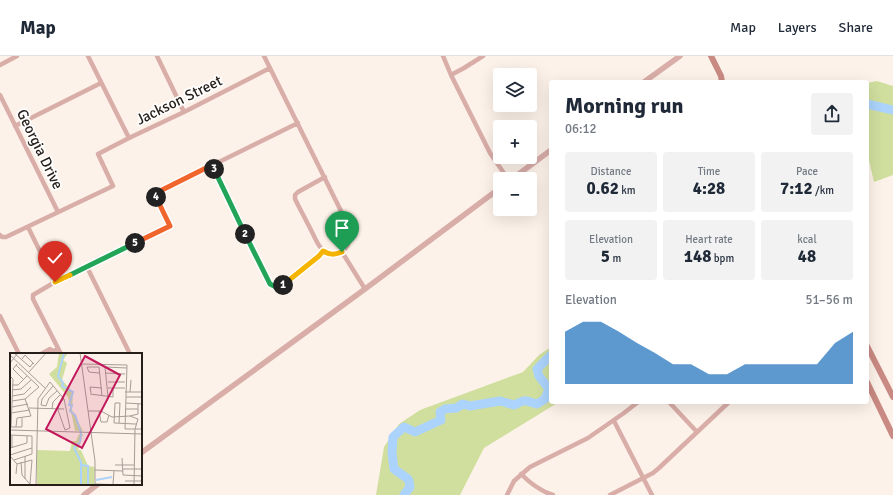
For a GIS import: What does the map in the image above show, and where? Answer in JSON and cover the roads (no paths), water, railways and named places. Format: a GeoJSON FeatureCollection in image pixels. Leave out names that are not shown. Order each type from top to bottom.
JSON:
{"type":"FeatureCollection","features":[{"type":"Feature","properties":{"kind":"main road"},"geometry":{"type":"LineString","coordinates":[[711,56],[721,79]]}},
{"type":"Feature","properties":{"kind":"main road"},"geometry":{"type":"LineString","coordinates":[[869,350],[893,397]]}},
{"type":"Feature","properties":{"kind":"main road"},"geometry":{"type":"LineString","coordinates":[[869,386],[893,436]]}},
{"type":"Feature","properties":{"kind":"street"},"geometry":{"type":"LineString","coordinates":[[0,64],[17,56]]}},
{"type":"Feature","properties":{"kind":"street"},"geometry":{"type":"LineString","coordinates":[[88,56],[129,138]]}},
{"type":"Feature","properties":{"kind":"street"},"geometry":{"type":"LineString","coordinates":[[158,56],[184,112]]}},
{"type":"Feature","properties":{"kind":"street"},"geometry":{"type":"LineString","coordinates":[[264,56],[298,123],[325,178],[348,226],[350,234],[348,245],[346,249],[336,254],[328,254],[323,251],[295,199],[295,195],[298,192],[325,178]]}},
{"type":"Feature","properties":{"kind":"street"},"geometry":{"type":"LineString","coordinates":[[443,56],[490,153],[503,172]]}},
{"type":"Feature","properties":{"kind":"street"},"geometry":{"type":"LineString","coordinates":[[451,75],[483,56]]}},
{"type":"Feature","properties":{"kind":"street"},"geometry":{"type":"LineString","coordinates":[[647,80],[680,56]]}},
{"type":"Feature","properties":{"kind":"street","name":"Jackson Street"},"geometry":{"type":"LineString","coordinates":[[58,212],[112,186],[98,154],[270,68]]}},
{"type":"Feature","properties":{"kind":"street"},"geometry":{"type":"LineString","coordinates":[[15,126],[101,83]]}},
{"type":"Feature","properties":{"kind":"street","name":"Georgia Drive"},"geometry":{"type":"LineString","coordinates":[[0,95],[58,212]]}},
{"type":"Feature","properties":{"kind":"street"},"geometry":{"type":"LineString","coordinates":[[55,351],[33,299],[33,295],[55,282],[170,226],[154,194],[298,123]]}},
{"type":"Feature","properties":{"kind":"street"},"geometry":{"type":"LineString","coordinates":[[521,172],[549,151]]}},
{"type":"Feature","properties":{"kind":"street"},"geometry":{"type":"LineString","coordinates":[[212,165],[270,284],[278,288],[283,286],[323,251]]}},
{"type":"Feature","properties":{"kind":"street"},"geometry":{"type":"LineString","coordinates":[[142,452],[493,193]]}},
{"type":"Feature","properties":{"kind":"street"},"geometry":{"type":"LineString","coordinates":[[1,236],[6,237],[58,212]]}},
{"type":"Feature","properties":{"kind":"street"},"geometry":{"type":"LineString","coordinates":[[28,227],[55,282]]}},
{"type":"Feature","properties":{"kind":"street"},"geometry":{"type":"LineString","coordinates":[[342,252],[365,289]]}},
{"type":"Feature","properties":{"kind":"street"},"geometry":{"type":"LineString","coordinates":[[87,266],[130,353]]}},
{"type":"Feature","properties":{"kind":"street"},"geometry":{"type":"LineString","coordinates":[[0,316],[18,353]]}},
{"type":"Feature","properties":{"kind":"street"},"geometry":{"type":"LineString","coordinates":[[43,353],[50,349],[55,351]]}},
{"type":"Feature","properties":{"kind":"street"},"geometry":{"type":"LineString","coordinates":[[507,495],[514,481],[530,467],[588,438],[614,421],[635,404]]}},
{"type":"Feature","properties":{"kind":"street"},"geometry":{"type":"LineString","coordinates":[[671,404],[697,432]]}},
{"type":"Feature","properties":{"kind":"street"},"geometry":{"type":"LineString","coordinates":[[610,495],[659,468],[727,404]]}},
{"type":"Feature","properties":{"kind":"street"},"geometry":{"type":"LineString","coordinates":[[614,421],[652,495]]}},
{"type":"Feature","properties":{"kind":"street"},"geometry":{"type":"LineString","coordinates":[[521,474],[534,486],[553,495]]}},
{"type":"Feature","properties":{"kind":"street"},"geometry":{"type":"LineString","coordinates":[[84,495],[96,485]]}},
{"type":"Feature","properties":{"kind":"waterway"},"geometry":{"type":"LineString","coordinates":[[869,104],[893,110]]}},
{"type":"Feature","properties":{"kind":"waterway"},"geometry":{"type":"LineString","coordinates":[[549,357],[537,369],[539,376],[549,389]]}},
{"type":"Feature","properties":{"kind":"waterway"},"geometry":{"type":"LineString","coordinates":[[404,495],[410,487],[409,481],[394,469],[392,453],[393,437],[404,427],[415,432],[441,420],[440,412],[445,409],[456,408],[463,404],[470,406],[500,401],[514,405],[522,401],[537,404],[545,399],[549,389]]}}]}
